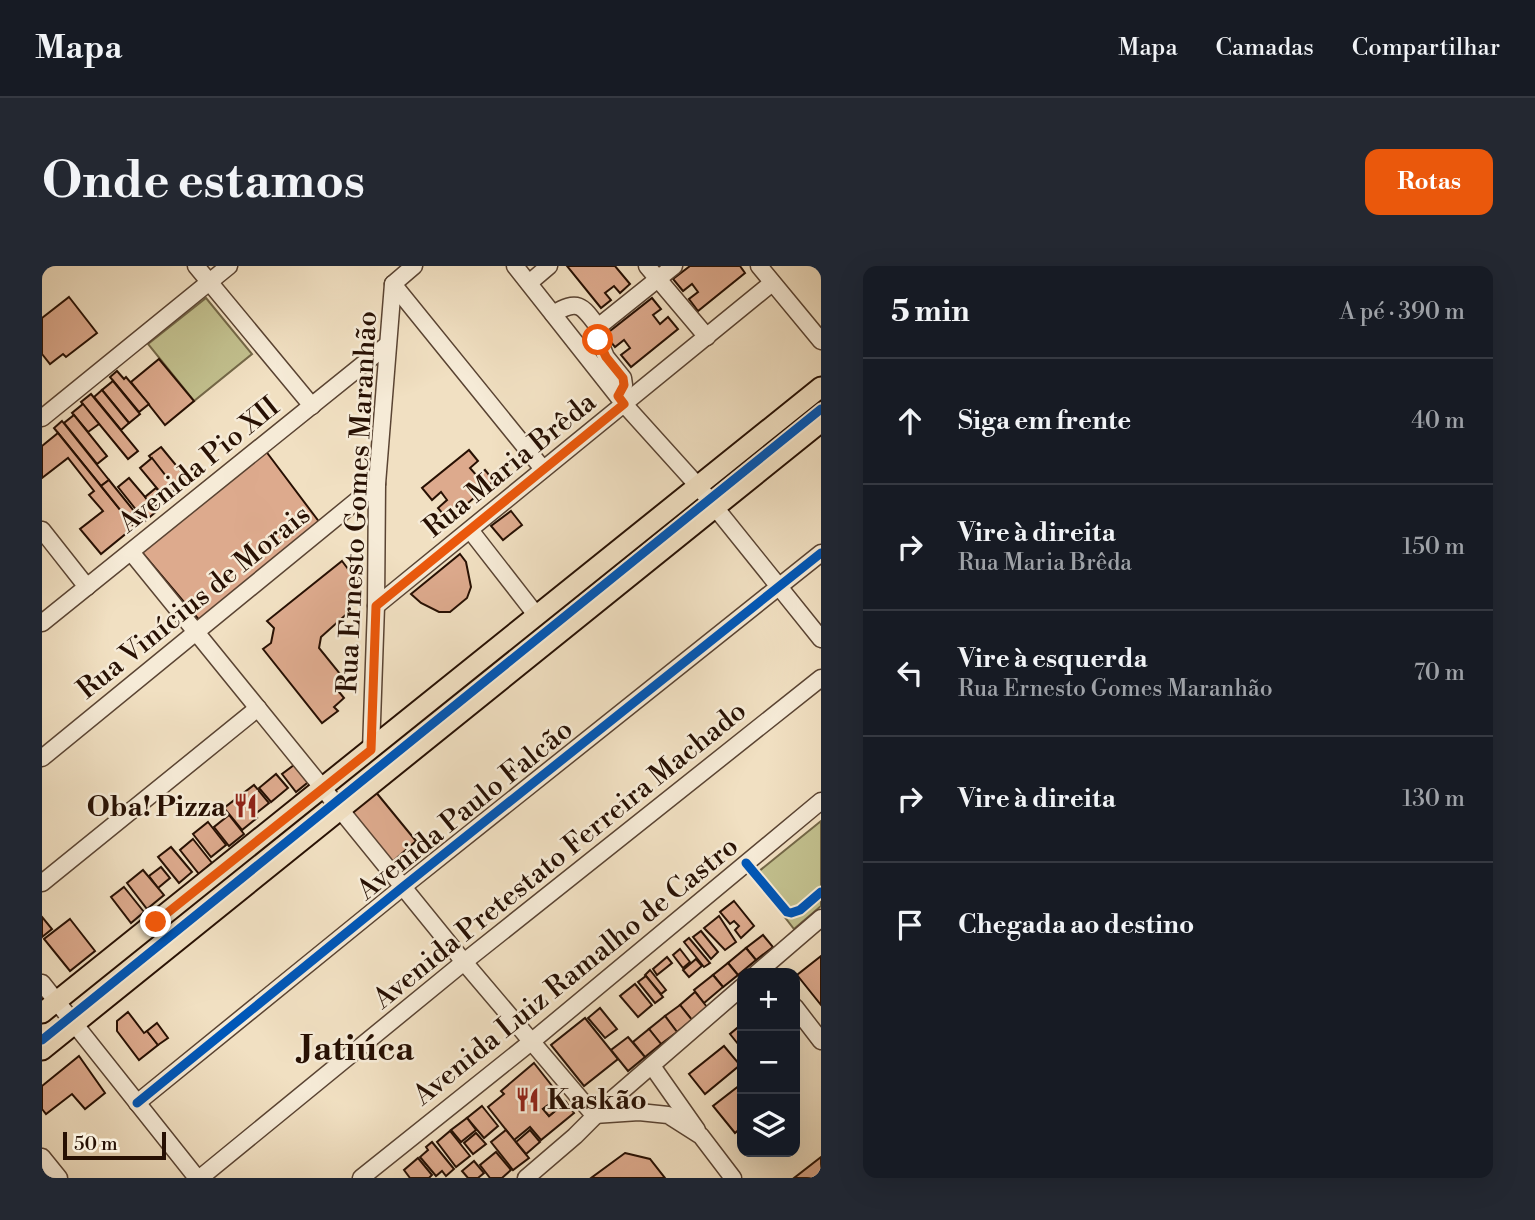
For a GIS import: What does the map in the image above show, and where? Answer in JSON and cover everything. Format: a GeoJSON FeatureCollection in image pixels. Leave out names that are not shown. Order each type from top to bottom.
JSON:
{"type":"FeatureCollection","features":[{"type":"Feature","properties":{"kind":"main road"},"geometry":{"type":"LineString","coordinates":[[49,1007],[821,387]]}},
{"type":"Feature","properties":{"kind":"main road"},"geometry":{"type":"LineString","coordinates":[[42,1050],[821,422]]}},
{"type":"Feature","properties":{"kind":"street"},"geometry":{"type":"LineString","coordinates":[[196,266],[312,406]]}},
{"type":"Feature","properties":{"kind":"street"},"geometry":{"type":"LineString","coordinates":[[42,418],[229,266]]}},
{"type":"Feature","properties":{"kind":"street","name":"Rua Ernesto Gomes Maranhão"},"geometry":{"type":"LineString","coordinates":[[371,750],[377,484],[387,345],[393,284],[414,266]]}},
{"type":"Feature","properties":{"kind":"street"},"geometry":{"type":"LineString","coordinates":[[516,266],[621,400],[698,486],[821,639]]}},
{"type":"Feature","properties":{"kind":"street"},"geometry":{"type":"LineString","coordinates":[[529,283],[549,266]]}},
{"type":"Feature","properties":{"kind":"street"},"geometry":{"type":"LineString","coordinates":[[647,266],[707,337]]}},
{"type":"Feature","properties":{"kind":"street"},"geometry":{"type":"LineString","coordinates":[[598,327],[674,266]]}},
{"type":"Feature","properties":{"kind":"street"},"geometry":{"type":"LineString","coordinates":[[758,266],[821,341]]}},
{"type":"Feature","properties":{"kind":"street","name":"Rua Maria Brêda"},"geometry":{"type":"LineString","coordinates":[[376,606],[543,469],[621,400],[707,337],[772,282]]}},
{"type":"Feature","properties":{"kind":"street"},"geometry":{"type":"LineString","coordinates":[[393,284],[543,469]]}},
{"type":"Feature","properties":{"kind":"street"},"geometry":{"type":"LineString","coordinates":[[553,314],[569,305],[578,305],[586,310],[598,327],[598,340],[606,357],[623,378],[621,400]]}},
{"type":"Feature","properties":{"kind":"street","name":"Avenida Pio XII"},"geometry":{"type":"LineString","coordinates":[[42,623],[387,345]]}},
{"type":"Feature","properties":{"kind":"street","name":"Rua Vinícius de Morais"},"geometry":{"type":"LineString","coordinates":[[42,758],[377,484]]}},
{"type":"Feature","properties":{"kind":"street"},"geometry":{"type":"LineString","coordinates":[[42,530],[87,587]]}},
{"type":"Feature","properties":{"kind":"street"},"geometry":{"type":"LineString","coordinates":[[470,530],[537,616]]}},
{"type":"Feature","properties":{"kind":"street"},"geometry":{"type":"LineString","coordinates":[[131,552],[464,962],[594,1115]]}},
{"type":"Feature","properties":{"kind":"street","name":"Avenida Paulo Falcão"},"geometry":{"type":"LineString","coordinates":[[138,1103],[404,886],[821,553]]}},
{"type":"Feature","properties":{"kind":"street","name":"Avenida Pretestato Ferreira Machado"},"geometry":{"type":"LineString","coordinates":[[199,1178],[464,962],[821,678]]}},
{"type":"Feature","properties":{"kind":"street"},"geometry":{"type":"LineString","coordinates":[[42,883],[258,708]]}},
{"type":"Feature","properties":{"kind":"street","name":"Avenida Luiz Ramalho de Castro"},"geometry":{"type":"LineString","coordinates":[[361,1178],[531,1042],[821,801]]}},
{"type":"Feature","properties":{"kind":"street"},"geometry":{"type":"LineString","coordinates":[[766,968],[821,918]]}},
{"type":"Feature","properties":{"kind":"street"},"geometry":{"type":"LineString","coordinates":[[42,983],[49,1007],[75,1024],[199,1178]]}},
{"type":"Feature","properties":{"kind":"street"},"geometry":{"type":"LineString","coordinates":[[526,1178],[575,1136],[594,1115],[737,991]]}},
{"type":"Feature","properties":{"kind":"street"},"geometry":{"type":"LineString","coordinates":[[800,1014],[821,1041]]}},
{"type":"Feature","properties":{"kind":"street"},"geometry":{"type":"LineString","coordinates":[[652,1066],[733,1178]]}},
{"type":"Feature","properties":{"kind":"street"},"geometry":{"type":"LineString","coordinates":[[594,1115],[639,1112],[668,1115],[701,1136]]}},
{"type":"Feature","properties":{"kind":"street"},"geometry":{"type":"LineString","coordinates":[[42,1157],[59,1178]]}},
{"type":"Feature","properties":{"kind":"shaded area"},"geometry":{"type":"Polygon","coordinates":[[[206,298],[252,354],[194,401],[148,344],[206,298]]]}},
{"type":"Feature","properties":{"kind":"shaded area"},"geometry":{"type":"Polygon","coordinates":[[[821,821],[821,906],[794,929],[753,876],[821,821]]]}},
{"type":"Feature","properties":{"kind":"building"},"geometry":{"type":"Polygon","coordinates":[[[567,266],[615,266],[630,284],[620,293],[614,286],[605,293],[611,300],[601,308],[567,266]]]}},
{"type":"Feature","properties":{"kind":"building"},"geometry":{"type":"Polygon","coordinates":[[[690,266],[740,266],[745,273],[698,311],[689,299],[698,292],[692,284],[683,291],[673,279],[690,266]]]}},
{"type":"Feature","properties":{"kind":"building"},"geometry":{"type":"Polygon","coordinates":[[[69,297],[97,333],[66,357],[63,354],[50,364],[42,354],[42,318],[69,297]]]}},
{"type":"Feature","properties":{"kind":"building"},"geometry":{"type":"Polygon","coordinates":[[[652,298],[661,309],[653,315],[660,324],[668,317],[678,329],[631,367],[621,355],[630,348],[624,340],[615,347],[605,335],[652,298]]]}},
{"type":"Feature","properties":{"kind":"building"},"geometry":{"type":"Polygon","coordinates":[[[159,359],[194,401],[165,425],[131,382],[159,359]]]}},
{"type":"Feature","properties":{"kind":"building"},"geometry":{"type":"Polygon","coordinates":[[[117,371],[124,379],[126,377],[149,404],[139,412],[110,377],[117,371]]]}},
{"type":"Feature","properties":{"kind":"building"},"geometry":{"type":"Polygon","coordinates":[[[113,381],[140,414],[129,423],[102,390],[113,381]]]}},
{"type":"Feature","properties":{"kind":"building"},"geometry":{"type":"Polygon","coordinates":[[[102,390],[129,423],[121,430],[94,397],[102,390]]]}},
{"type":"Feature","properties":{"kind":"building"},"geometry":{"type":"Polygon","coordinates":[[[91,394],[138,451],[128,459],[81,402],[91,394]]]}},
{"type":"Feature","properties":{"kind":"building"},"geometry":{"type":"Polygon","coordinates":[[[83,404],[99,424],[88,432],[72,413],[83,404]]]}},
{"type":"Feature","properties":{"kind":"building"},"geometry":{"type":"Polygon","coordinates":[[[74,415],[107,456],[97,464],[64,423],[74,415]]]}},
{"type":"Feature","properties":{"kind":"building"},"geometry":{"type":"Polygon","coordinates":[[[62,421],[109,480],[101,486],[54,428],[62,421]]]}},
{"type":"Feature","properties":{"kind":"building"},"geometry":{"type":"Polygon","coordinates":[[[58,433],[134,527],[101,554],[80,529],[103,511],[89,495],[94,491],[68,458],[42,478],[42,446],[58,433]]]}},
{"type":"Feature","properties":{"kind":"building"},"geometry":{"type":"Polygon","coordinates":[[[161,447],[189,481],[177,490],[149,456],[161,447]]]}},
{"type":"Feature","properties":{"kind":"building"},"geometry":{"type":"Polygon","coordinates":[[[265,450],[320,523],[200,621],[140,550],[265,450]]]}},
{"type":"Feature","properties":{"kind":"building"},"geometry":{"type":"Polygon","coordinates":[[[469,450],[478,461],[470,468],[477,476],[485,470],[494,481],[448,520],[438,508],[447,500],[441,492],[432,500],[422,488],[469,450]]]}},
{"type":"Feature","properties":{"kind":"building"},"geometry":{"type":"Polygon","coordinates":[[[152,458],[176,489],[165,498],[140,468],[152,458]]]}},
{"type":"Feature","properties":{"kind":"building"},"geometry":{"type":"Polygon","coordinates":[[[129,478],[157,511],[145,521],[118,487],[129,478]]]}},
{"type":"Feature","properties":{"kind":"building"},"geometry":{"type":"Polygon","coordinates":[[[109,480],[142,521],[134,527],[101,486],[109,480]]]}},
{"type":"Feature","properties":{"kind":"building"},"geometry":{"type":"Polygon","coordinates":[[[156,488],[165,498],[153,507],[145,497],[156,488]]]}},
{"type":"Feature","properties":{"kind":"building"},"geometry":{"type":"Polygon","coordinates":[[[511,511],[522,525],[503,540],[491,526],[511,511]]]}},
{"type":"Feature","properties":{"kind":"building"},"geometry":{"type":"Polygon","coordinates":[[[460,554],[466,562],[471,587],[467,598],[450,612],[439,612],[421,603],[411,594],[460,554]]]}},
{"type":"Feature","properties":{"kind":"building"},"geometry":{"type":"Polygon","coordinates":[[[342,561],[357,581],[350,611],[321,637],[319,648],[345,680],[335,687],[344,698],[334,707],[338,711],[322,723],[263,649],[271,643],[274,628],[267,621],[342,561]]]}},
{"type":"Feature","properties":{"kind":"building"},"geometry":{"type":"Polygon","coordinates":[[[298,762],[312,779],[296,792],[282,774],[298,762]]]}},
{"type":"Feature","properties":{"kind":"building"},"geometry":{"type":"Polygon","coordinates":[[[276,774],[288,788],[271,802],[259,788],[276,774]]]}},
{"type":"Feature","properties":{"kind":"building","name":"Oba! Pizza"},"geometry":{"type":"Polygon","coordinates":[[[254,785],[269,803],[254,815],[257,818],[242,830],[224,808],[254,785]]]}},
{"type":"Feature","properties":{"kind":"building"},"geometry":{"type":"Polygon","coordinates":[[[375,791],[416,841],[391,863],[347,812],[375,791]]]}},
{"type":"Feature","properties":{"kind":"building"},"geometry":{"type":"Polygon","coordinates":[[[229,815],[244,834],[229,846],[214,827],[229,815]]]}},
{"type":"Feature","properties":{"kind":"building"},"geometry":{"type":"Polygon","coordinates":[[[208,822],[226,845],[211,857],[193,834],[208,822]]]}},
{"type":"Feature","properties":{"kind":"building"},"geometry":{"type":"Polygon","coordinates":[[[193,839],[212,863],[199,874],[180,850],[193,839]]]}},
{"type":"Feature","properties":{"kind":"building"},"geometry":{"type":"Polygon","coordinates":[[[171,847],[192,872],[179,883],[158,857],[171,847]]]}},
{"type":"Feature","properties":{"kind":"building"},"geometry":{"type":"Polygon","coordinates":[[[161,867],[170,878],[158,888],[149,876],[161,867]]]}},
{"type":"Feature","properties":{"kind":"building"},"geometry":{"type":"Polygon","coordinates":[[[143,870],[164,895],[147,909],[127,883],[143,870]]]}},
{"type":"Feature","properties":{"kind":"building"},"geometry":{"type":"Polygon","coordinates":[[[124,887],[144,912],[131,923],[111,897],[124,887]]]}},
{"type":"Feature","properties":{"kind":"building"},"geometry":{"type":"Polygon","coordinates":[[[734,901],[754,926],[741,938],[735,930],[739,926],[734,921],[730,924],[720,912],[734,901]]]}},
{"type":"Feature","properties":{"kind":"building"},"geometry":{"type":"Polygon","coordinates":[[[719,916],[736,942],[725,950],[704,928],[719,916]]]}},
{"type":"Feature","properties":{"kind":"building"},"geometry":{"type":"Polygon","coordinates":[[[42,917],[52,929],[42,937],[42,917]]]}},
{"type":"Feature","properties":{"kind":"building"},"geometry":{"type":"Polygon","coordinates":[[[70,919],[95,951],[70,971],[44,939],[70,919]]]}},
{"type":"Feature","properties":{"kind":"building"},"geometry":{"type":"Polygon","coordinates":[[[701,931],[718,952],[711,959],[693,937],[701,931]]]}},
{"type":"Feature","properties":{"kind":"building"},"geometry":{"type":"Polygon","coordinates":[[[763,935],[773,947],[756,960],[746,948],[763,935]]]}},
{"type":"Feature","properties":{"kind":"building"},"geometry":{"type":"Polygon","coordinates":[[[689,938],[710,963],[704,967],[684,942],[689,938]]]}},
{"type":"Feature","properties":{"kind":"building"},"geometry":{"type":"Polygon","coordinates":[[[746,948],[756,960],[746,968],[737,968],[737,974],[728,963],[746,948]]]}},
{"type":"Feature","properties":{"kind":"building"},"geometry":{"type":"Polygon","coordinates":[[[680,949],[690,962],[683,968],[673,955],[680,949]]]}},
{"type":"Feature","properties":{"kind":"building"},"geometry":{"type":"Polygon","coordinates":[[[821,956],[821,1005],[800,979],[800,973],[821,956]]]}},
{"type":"Feature","properties":{"kind":"building"},"geometry":{"type":"Polygon","coordinates":[[[667,957],[672,963],[657,975],[653,969],[667,957]]]}},
{"type":"Feature","properties":{"kind":"building"},"geometry":{"type":"Polygon","coordinates":[[[696,959],[702,966],[689,977],[683,970],[696,959]]]}},
{"type":"Feature","properties":{"kind":"building"},"geometry":{"type":"Polygon","coordinates":[[[728,963],[737,974],[723,987],[713,975],[728,963]]]}},
{"type":"Feature","properties":{"kind":"building"},"geometry":{"type":"Polygon","coordinates":[[[650,970],[666,990],[661,994],[645,975],[650,970]]]}},
{"type":"Feature","properties":{"kind":"building"},"geometry":{"type":"Polygon","coordinates":[[[713,975],[723,987],[704,1003],[694,990],[713,975]]]}},
{"type":"Feature","properties":{"kind":"building"},"geometry":{"type":"Polygon","coordinates":[[[646,976],[663,997],[655,1003],[638,982],[646,976]]]}},
{"type":"Feature","properties":{"kind":"building"},"geometry":{"type":"Polygon","coordinates":[[[635,984],[652,1005],[638,1017],[620,996],[635,984]]]}},
{"type":"Feature","properties":{"kind":"building"},"geometry":{"type":"Polygon","coordinates":[[[695,992],[707,1007],[692,1020],[680,1005],[695,992]]]}},
{"type":"Feature","properties":{"kind":"building"},"geometry":{"type":"Polygon","coordinates":[[[680,1005],[692,1020],[677,1032],[665,1016],[680,1005]]]}},
{"type":"Feature","properties":{"kind":"building"},"geometry":{"type":"Polygon","coordinates":[[[600,1008],[617,1029],[605,1038],[588,1018],[600,1008]]]}},
{"type":"Feature","properties":{"kind":"building"},"geometry":{"type":"Polygon","coordinates":[[[128,1012],[144,1033],[147,1031],[158,1045],[139,1060],[117,1031],[117,1021],[128,1012]]]}},
{"type":"Feature","properties":{"kind":"building"},"geometry":{"type":"Polygon","coordinates":[[[665,1016],[677,1032],[661,1044],[649,1029],[665,1016]]]}},
{"type":"Feature","properties":{"kind":"building"},"geometry":{"type":"Polygon","coordinates":[[[585,1018],[618,1059],[584,1086],[551,1045],[585,1018]]]}},
{"type":"Feature","properties":{"kind":"building"},"geometry":{"type":"Polygon","coordinates":[[[157,1023],[168,1038],[158,1045],[147,1031],[157,1023]]]}},
{"type":"Feature","properties":{"kind":"building"},"geometry":{"type":"Polygon","coordinates":[[[737,1028],[737,1043],[730,1034],[737,1028]]]}},
{"type":"Feature","properties":{"kind":"building"},"geometry":{"type":"Polygon","coordinates":[[[649,1029],[661,1044],[645,1057],[633,1042],[649,1029]]]}},
{"type":"Feature","properties":{"kind":"building"},"geometry":{"type":"Polygon","coordinates":[[[628,1037],[645,1057],[628,1071],[611,1050],[628,1037]]]}},
{"type":"Feature","properties":{"kind":"building"},"geometry":{"type":"Polygon","coordinates":[[[724,1046],[737,1061],[737,1067],[705,1094],[689,1074],[724,1046]]]}},
{"type":"Feature","properties":{"kind":"building"},"geometry":{"type":"Polygon","coordinates":[[[79,1056],[105,1093],[85,1109],[72,1094],[46,1114],[42,1109],[42,1086],[79,1056]]]}},
{"type":"Feature","properties":{"kind":"building","name":"Kaskão"},"geometry":{"type":"Polygon","coordinates":[[[534,1063],[560,1096],[543,1109],[549,1116],[566,1102],[574,1113],[541,1140],[530,1127],[514,1140],[488,1107],[504,1094],[501,1091],[534,1063]]]}},
{"type":"Feature","properties":{"kind":"building"},"geometry":{"type":"Polygon","coordinates":[[[737,1087],[737,1131],[735,1133],[713,1106],[737,1087]]]}},
{"type":"Feature","properties":{"kind":"building"},"geometry":{"type":"Polygon","coordinates":[[[560,1096],[566,1102],[549,1116],[543,1109],[560,1096]]]}},
{"type":"Feature","properties":{"kind":"building"},"geometry":{"type":"Polygon","coordinates":[[[482,1106],[498,1126],[484,1138],[467,1118],[482,1106]]]}},
{"type":"Feature","properties":{"kind":"building"},"geometry":{"type":"Polygon","coordinates":[[[467,1118],[476,1130],[461,1142],[451,1130],[467,1118]]]}},
{"type":"Feature","properties":{"kind":"building"},"geometry":{"type":"Polygon","coordinates":[[[506,1130],[529,1158],[513,1170],[491,1142],[506,1130]]]}},
{"type":"Feature","properties":{"kind":"building"},"geometry":{"type":"Polygon","coordinates":[[[530,1130],[540,1142],[526,1154],[516,1142],[530,1130]]]}},
{"type":"Feature","properties":{"kind":"building"},"geometry":{"type":"Polygon","coordinates":[[[450,1131],[470,1156],[456,1167],[437,1142],[450,1131]]]}},
{"type":"Feature","properties":{"kind":"building"},"geometry":{"type":"Polygon","coordinates":[[[476,1133],[486,1144],[473,1154],[464,1143],[476,1133]]]}},
{"type":"Feature","properties":{"kind":"building"},"geometry":{"type":"Polygon","coordinates":[[[432,1142],[454,1169],[446,1176],[442,1171],[436,1176],[420,1157],[432,1142]]]}},
{"type":"Feature","properties":{"kind":"building"},"geometry":{"type":"Polygon","coordinates":[[[496,1152],[511,1170],[502,1178],[490,1178],[480,1165],[496,1152]]]}},
{"type":"Feature","properties":{"kind":"building"},"geometry":{"type":"Polygon","coordinates":[[[625,1153],[650,1159],[665,1178],[591,1178],[625,1153]]]}},
{"type":"Feature","properties":{"kind":"building"},"geometry":{"type":"Polygon","coordinates":[[[821,1157],[821,1178],[794,1178],[821,1157]]]}},
{"type":"Feature","properties":{"kind":"building"},"geometry":{"type":"Polygon","coordinates":[[[418,1158],[432,1175],[429,1178],[410,1178],[404,1170],[418,1158]]]}},
{"type":"Feature","properties":{"kind":"building"},"geometry":{"type":"Polygon","coordinates":[[[474,1161],[484,1173],[478,1178],[468,1178],[462,1171],[474,1161]]]}},
{"type":"Feature","properties":{"kind":"cycle path"},"geometry":{"type":"LineString","coordinates":[[42,1040],[821,409]]}},
{"type":"Feature","properties":{"kind":"cycle path"},"geometry":{"type":"LineString","coordinates":[[137,1103],[821,553]]}},
{"type":"Feature","properties":{"kind":"cycle path"},"geometry":{"type":"LineString","coordinates":[[746,863],[787,912],[800,910],[821,892]]}},
{"type":"Feature","properties":{"kind":"place","name":"Oba! Pizza"},"geometry":{"type":"Point","coordinates":[246,806]}},
{"type":"Feature","properties":{"kind":"place","name":"Kaskão"},"geometry":{"type":"Point","coordinates":[527,1099]}},
{"type":"Feature","properties":{"kind":"district","name":"Jatiúca"},"geometry":{"type":"Point","coordinates":[357,1048]}},
{"type":"Feature","properties":{"kind":"route"},"geometry":{"type":"LineString","coordinates":[[156,922],[371,750],[376,606],[624,404],[618,396],[624,385],[623,378],[606,357],[598,340]]}}]}
